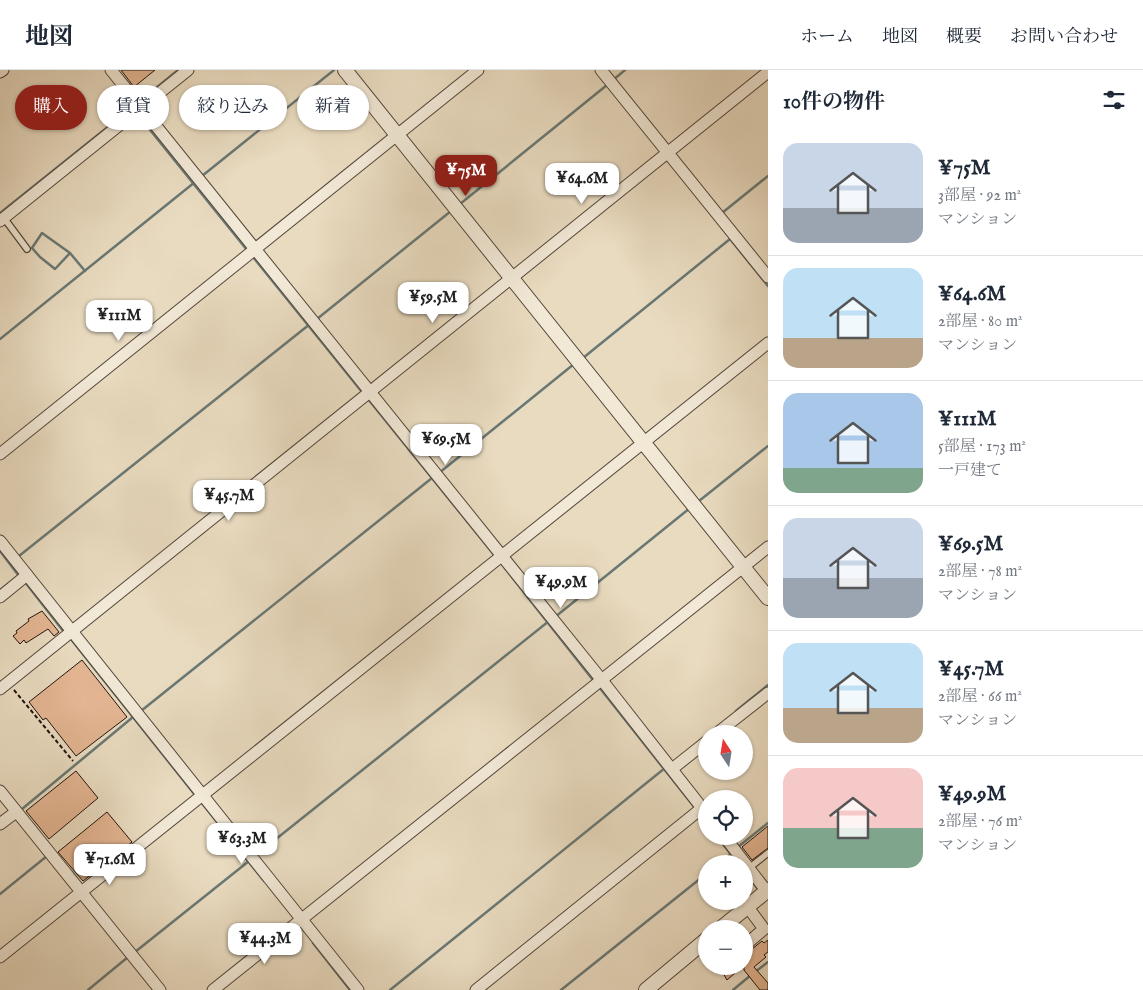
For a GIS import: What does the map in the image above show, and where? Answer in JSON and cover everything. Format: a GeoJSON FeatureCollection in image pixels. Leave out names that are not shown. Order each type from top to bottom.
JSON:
{"type":"FeatureCollection","features":[{"type":"Feature","properties":{"kind":"street"},"geometry":{"type":"LineString","coordinates":[[110,70],[122,85]]}},
{"type":"Feature","properties":{"kind":"street"},"geometry":{"type":"LineString","coordinates":[[169,85],[188,70]]}},
{"type":"Feature","properties":{"kind":"street"},"geometry":{"type":"LineString","coordinates":[[345,70],[768,598]]}},
{"type":"Feature","properties":{"kind":"street"},"geometry":{"type":"LineString","coordinates":[[0,454],[478,70]]}},
{"type":"Feature","properties":{"kind":"street"},"geometry":{"type":"LineString","coordinates":[[601,70],[768,275]]}},
{"type":"Feature","properties":{"kind":"street"},"geometry":{"type":"LineString","coordinates":[[4,686],[768,72]]}},
{"type":"Feature","properties":{"kind":"street"},"geometry":{"type":"LineString","coordinates":[[2,219],[113,130]]}},
{"type":"Feature","properties":{"kind":"street"},"geometry":{"type":"LineString","coordinates":[[159,130],[602,679],[698,802]]}},
{"type":"Feature","properties":{"kind":"street"},"geometry":{"type":"LineString","coordinates":[[0,957],[768,343]]}},
{"type":"Feature","properties":{"kind":"street"},"geometry":{"type":"LineString","coordinates":[[0,541],[358,990]]}},
{"type":"Feature","properties":{"kind":"street"},"geometry":{"type":"LineString","coordinates":[[213,990],[768,546]]}},
{"type":"Feature","properties":{"kind":"street"},"geometry":{"type":"LineString","coordinates":[[0,597],[27,575]]}},
{"type":"Feature","properties":{"kind":"street"},"geometry":{"type":"LineString","coordinates":[[727,725],[768,693]]}},
{"type":"Feature","properties":{"kind":"street"},"geometry":{"type":"LineString","coordinates":[[672,769],[698,748]]}},
{"type":"Feature","properties":{"kind":"street"},"geometry":{"type":"LineString","coordinates":[[0,791],[160,990]]}},
{"type":"Feature","properties":{"kind":"street"},"geometry":{"type":"LineString","coordinates":[[0,824],[16,812]]}},
{"type":"Feature","properties":{"kind":"street"},"geometry":{"type":"LineString","coordinates":[[476,990],[490,986],[698,815]]}},
{"type":"Feature","properties":{"kind":"street"},"geometry":{"type":"LineString","coordinates":[[731,845],[739,855]]}},
{"type":"Feature","properties":{"kind":"street"},"geometry":{"type":"LineString","coordinates":[[753,873],[768,891],[753,902]]}},
{"type":"Feature","properties":{"kind":"street"},"geometry":{"type":"LineString","coordinates":[[731,920],[742,910]]}},
{"type":"Feature","properties":{"kind":"street"},"geometry":{"type":"LineString","coordinates":[[750,910],[764,929],[753,938]]}},
{"type":"Feature","properties":{"kind":"street"},"geometry":{"type":"LineString","coordinates":[[646,990],[698,947]]}},
{"type":"Feature","properties":{"kind":"lane"},"geometry":{"type":"LineString","coordinates":[[2,219],[27,249]]}},
{"type":"Feature","properties":{"kind":"lane"},"geometry":{"type":"LineString","coordinates":[[753,865],[768,853]]}},
{"type":"Feature","properties":{"kind":"path"},"geometry":{"type":"LineString","coordinates":[[4,686],[73,761]]}},
{"type":"Feature","properties":{"kind":"building"},"geometry":{"type":"Polygon","coordinates":[[[121,70],[155,70],[136,85],[132,85],[121,70]]]}},
{"type":"Feature","properties":{"kind":"building"},"geometry":{"type":"Polygon","coordinates":[[[42,611],[59,632],[54,636],[48,629],[26,643],[24,640],[20,644],[13,636],[17,633],[16,631],[29,621],[28,619],[42,611]]]}},
{"type":"Feature","properties":{"kind":"building"},"geometry":{"type":"Polygon","coordinates":[[[82,660],[127,717],[76,756],[46,718],[43,720],[29,702],[82,660]]]}},
{"type":"Feature","properties":{"kind":"building"},"geometry":{"type":"Polygon","coordinates":[[[76,771],[98,798],[49,839],[26,811],[76,771]]]}},
{"type":"Feature","properties":{"kind":"building"},"geometry":{"type":"Polygon","coordinates":[[[107,812],[132,842],[83,881],[58,852],[107,812]]]}},
{"type":"Feature","properties":{"kind":"building"},"geometry":{"type":"Polygon","coordinates":[[[768,826],[768,848],[753,859],[753,855],[748,855],[742,847],[744,845],[753,845],[753,838],[768,826]]]}},
{"type":"Feature","properties":{"kind":"building"},"geometry":{"type":"Polygon","coordinates":[[[768,940],[768,952],[764,955],[766,957],[754,967],[768,983],[768,990],[760,990],[748,975],[753,975],[753,948],[762,941],[764,943],[768,940]]]}},
{"type":"Feature","properties":{"kind":"building"},"geometry":{"type":"Polygon","coordinates":[[[724,975],[733,975],[727,980],[724,975]]]}},
{"type":"Feature","properties":{"kind":"waterway"},"geometry":{"type":"LineString","coordinates":[[160,85],[178,70]]}},
{"type":"Feature","properties":{"kind":"waterway"},"geometry":{"type":"LineString","coordinates":[[202,176],[334,70]]}},
{"type":"Feature","properties":{"kind":"waterway"},"geometry":{"type":"LineString","coordinates":[[613,80],[625,70]]}},
{"type":"Feature","properties":{"kind":"waterway"},"geometry":{"type":"LineString","coordinates":[[460,204],[607,85]]}},
{"type":"Feature","properties":{"kind":"waterway"},"geometry":{"type":"LineString","coordinates":[[0,213],[104,130]]}},
{"type":"Feature","properties":{"kind":"waterway"},"geometry":{"type":"LineString","coordinates":[[150,130],[247,250]]}},
{"type":"Feature","properties":{"kind":"waterway"},"geometry":{"type":"LineString","coordinates":[[722,213],[768,176]]}},
{"type":"Feature","properties":{"kind":"waterway"},"geometry":{"type":"LineString","coordinates":[[0,339],[195,182]]}},
{"type":"Feature","properties":{"kind":"waterway"},"geometry":{"type":"LineString","coordinates":[[317,319],[451,211]]}},
{"type":"Feature","properties":{"kind":"waterway"},"geometry":{"type":"LineString","coordinates":[[70,253],[55,269],[32,248],[42,233],[70,253],[85,271]]}},
{"type":"Feature","properties":{"kind":"waterway"},"geometry":{"type":"LineString","coordinates":[[583,358],[730,239]]}},
{"type":"Feature","properties":{"kind":"waterway"},"geometry":{"type":"LineString","coordinates":[[731,240],[768,286]]}},
{"type":"Feature","properties":{"kind":"waterway"},"geometry":{"type":"LineString","coordinates":[[253,257],[362,392]]}},
{"type":"Feature","properties":{"kind":"waterway"},"geometry":{"type":"LineString","coordinates":[[19,556],[310,324]]}},
{"type":"Feature","properties":{"kind":"waterway"},"geometry":{"type":"LineString","coordinates":[[439,473],[574,364]]}},
{"type":"Feature","properties":{"kind":"waterway"},"geometry":{"type":"LineString","coordinates":[[368,399],[495,556]]}},
{"type":"Feature","properties":{"kind":"waterway"},"geometry":{"type":"LineString","coordinates":[[699,501],[768,446]]}},
{"type":"Feature","properties":{"kind":"waterway"},"geometry":{"type":"LineString","coordinates":[[141,711],[432,478]]}},
{"type":"Feature","properties":{"kind":"waterway"},"geometry":{"type":"LineString","coordinates":[[555,617],[690,508]]}},
{"type":"Feature","properties":{"kind":"waterway"},"geometry":{"type":"LineString","coordinates":[[0,551],[19,576]]}},
{"type":"Feature","properties":{"kind":"waterway"},"geometry":{"type":"LineString","coordinates":[[500,562],[593,680]]}},
{"type":"Feature","properties":{"kind":"waterway"},"geometry":{"type":"LineString","coordinates":[[25,582],[64,632]]}},
{"type":"Feature","properties":{"kind":"waterway"},"geometry":{"type":"LineString","coordinates":[[256,855],[549,621]]}},
{"type":"Feature","properties":{"kind":"waterway"},"geometry":{"type":"LineString","coordinates":[[70,638],[195,795]]}},
{"type":"Feature","properties":{"kind":"waterway"},"geometry":{"type":"LineString","coordinates":[[736,711],[768,685]]}},
{"type":"Feature","properties":{"kind":"waterway"},"geometry":{"type":"LineString","coordinates":[[599,687],[695,808]]}},
{"type":"Feature","properties":{"kind":"waterway"},"geometry":{"type":"LineString","coordinates":[[22,809],[133,717]]}},
{"type":"Feature","properties":{"kind":"waterway"},"geometry":{"type":"LineString","coordinates":[[390,990],[665,768]]}},
{"type":"Feature","properties":{"kind":"waterway"},"geometry":{"type":"LineString","coordinates":[[201,802],[264,881]]}},
{"type":"Feature","properties":{"kind":"waterway"},"geometry":{"type":"LineString","coordinates":[[738,847],[768,823]]}},
{"type":"Feature","properties":{"kind":"waterway"},"geometry":{"type":"LineString","coordinates":[[724,845],[731,855]]}},
{"type":"Feature","properties":{"kind":"waterway"},"geometry":{"type":"LineString","coordinates":[[0,894],[47,856]]}},
{"type":"Feature","properties":{"kind":"waterway"},"geometry":{"type":"LineString","coordinates":[[135,952],[249,861]]}},
{"type":"Feature","properties":{"kind":"waterway"},"geometry":{"type":"LineString","coordinates":[[561,990],[698,880]]}},
{"type":"Feature","properties":{"kind":"waterway"},"geometry":{"type":"LineString","coordinates":[[753,882],[759,890]]}},
{"type":"Feature","properties":{"kind":"waterway"},"geometry":{"type":"LineString","coordinates":[[313,943],[350,990]]}},
{"type":"Feature","properties":{"kind":"waterway"},"geometry":{"type":"LineString","coordinates":[[88,990],[128,957]]}},
{"type":"Feature","properties":{"kind":"waterway"},"geometry":{"type":"LineString","coordinates":[[755,972],[768,962]]}},
{"type":"Feature","properties":{"kind":"waterway"},"geometry":{"type":"LineString","coordinates":[[733,990],[751,975]]}}]}
